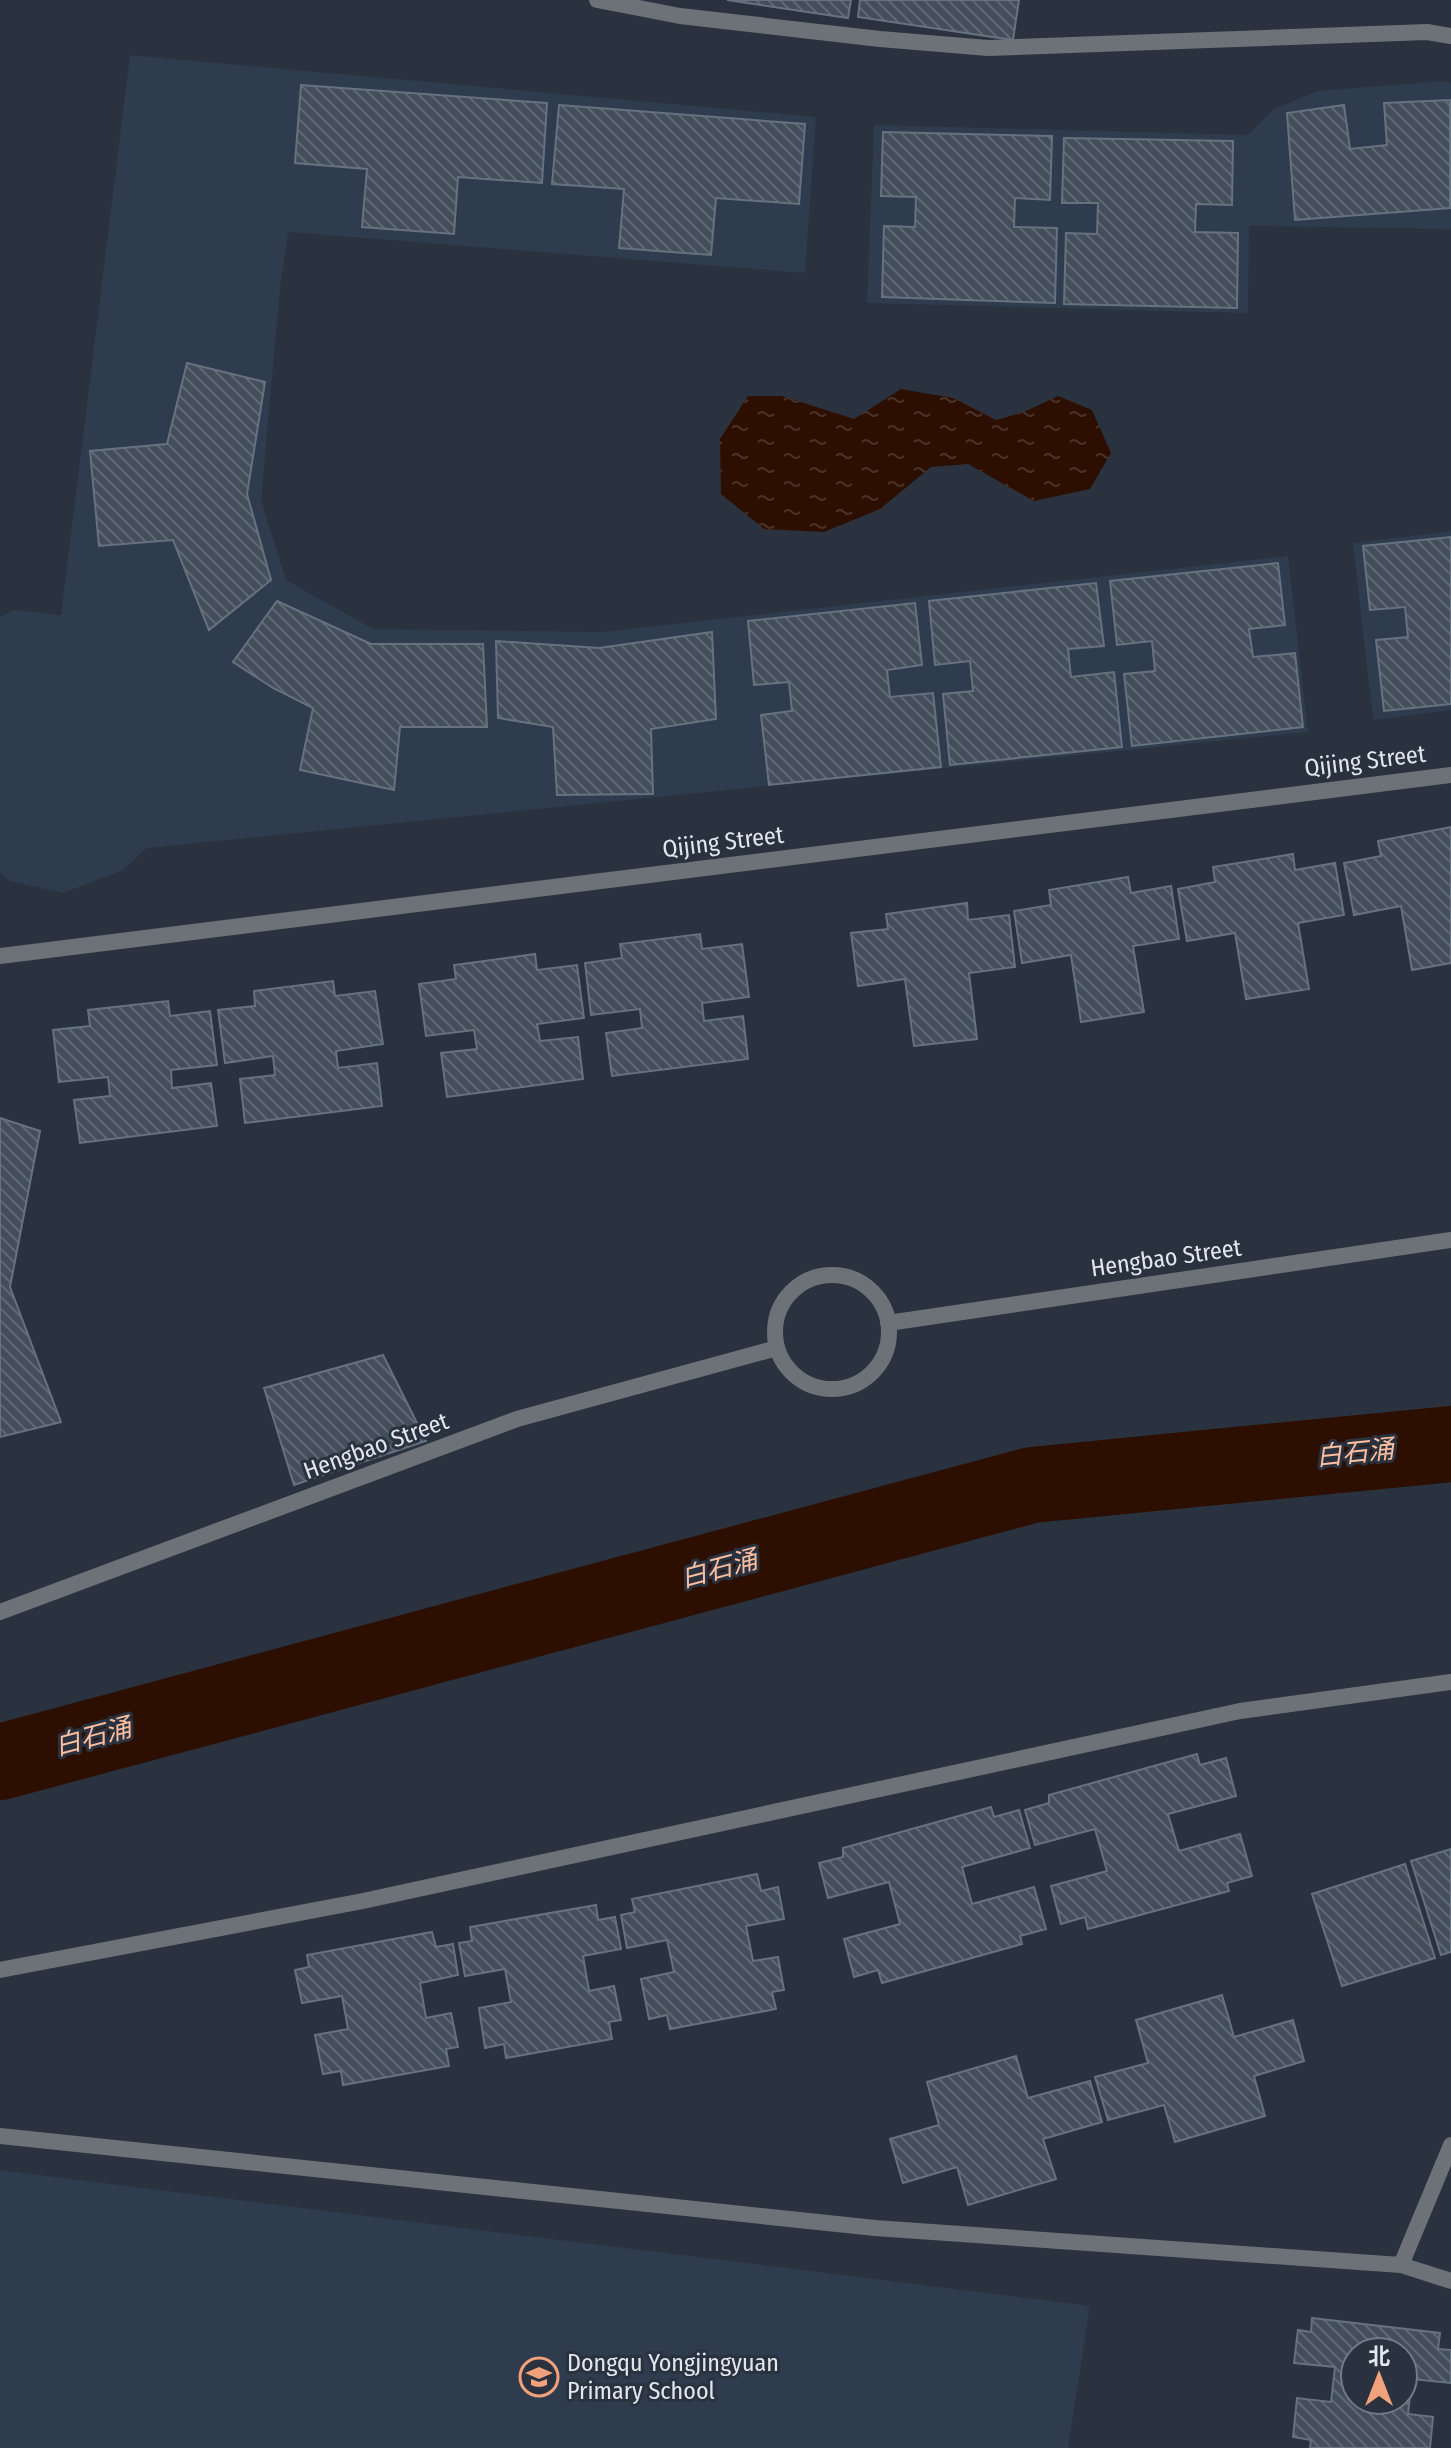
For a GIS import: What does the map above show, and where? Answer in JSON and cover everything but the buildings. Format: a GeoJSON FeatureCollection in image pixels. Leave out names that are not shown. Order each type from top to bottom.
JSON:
{"type":"FeatureCollection","features":[{"type":"Feature","properties":{"kind":"street"},"geometry":{"type":"LineString","coordinates":[[597,0],[681,8],[880,39],[988,48],[1427,32],[1451,36]]}},
{"type":"Feature","properties":{"kind":"street","name":"Qijing Street"},"geometry":{"type":"LineString","coordinates":[[0,956],[1451,775]]}},
{"type":"Feature","properties":{"kind":"street","name":"Hengbao Street"},"geometry":{"type":"LineString","coordinates":[[888,1323],[1451,1240]]}},
{"type":"Feature","properties":{"kind":"street"},"geometry":{"type":"LineString","coordinates":[[838,1275],[856,1280],[871,1291],[882,1305],[888,1323],[888,1342],[882,1360],[870,1374],[854,1384],[835,1389],[799,1379],[786,1365],[777,1348],[774,1330],[778,1312],[788,1296],[802,1284],[819,1277],[838,1275]]}},
{"type":"Feature","properties":{"kind":"street","name":"Hengbao Street"},"geometry":{"type":"LineString","coordinates":[[0,1612],[517,1419],[777,1348]]}},
{"type":"Feature","properties":{"kind":"street"},"geometry":{"type":"LineString","coordinates":[[0,1970],[363,1901],[1240,1711],[1451,1682]]}},
{"type":"Feature","properties":{"kind":"street"},"geometry":{"type":"LineString","coordinates":[[0,2136],[875,2228],[1401,2265],[1451,2281]]}},
{"type":"Feature","properties":{"kind":"street"},"geometry":{"type":"LineString","coordinates":[[1401,2265],[1451,2145]]}},
{"type":"Feature","properties":{"kind":"shaded area"},"geometry":{"type":"Polygon","coordinates":[[[130,55],[816,117],[805,273],[288,232],[261,500],[286,580],[373,629],[601,632],[1288,556],[1308,732],[147,848],[123,870],[63,893],[10,881],[0,873],[0,617],[14,610],[61,615],[130,55]]]}},
{"type":"Feature","properties":{"kind":"shaded area"},"geometry":{"type":"Polygon","coordinates":[[[1444,81],[1451,83],[1451,229],[1249,226],[1248,313],[867,303],[874,125],[1248,135],[1274,109],[1317,91],[1444,81]]]}},
{"type":"Feature","properties":{"kind":"shaded area"},"geometry":{"type":"Polygon","coordinates":[[[1451,531],[1451,710],[1373,720],[1353,543],[1451,531]]]}},
{"type":"Feature","properties":{"kind":"shaded area","name":"Dongqu Yongjingyuan Primary School"},"geometry":{"type":"Polygon","coordinates":[[[0,2170],[1090,2306],[1068,2448],[0,2448],[0,2170]]]}},
{"type":"Feature","properties":{"kind":"water"},"geometry":{"type":"Polygon","coordinates":[[[901,389],[953,398],[996,420],[1024,412],[1058,396],[1092,410],[1111,453],[1090,489],[1034,501],[968,464],[931,467],[880,509],[824,532],[764,529],[721,494],[720,439],[748,396],[782,396],[854,419],[901,389]]]}},
{"type":"Feature","properties":{"kind":"waterway","name":"白石涌"},"geometry":{"type":"LineString","coordinates":[[0,1762],[1032,1485],[1451,1444]]}},
{"type":"Feature","properties":{"kind":"place","name":"Dongqu Yongjingyuan Primary School"},"geometry":{"type":"Point","coordinates":[539,2377]}}]}
